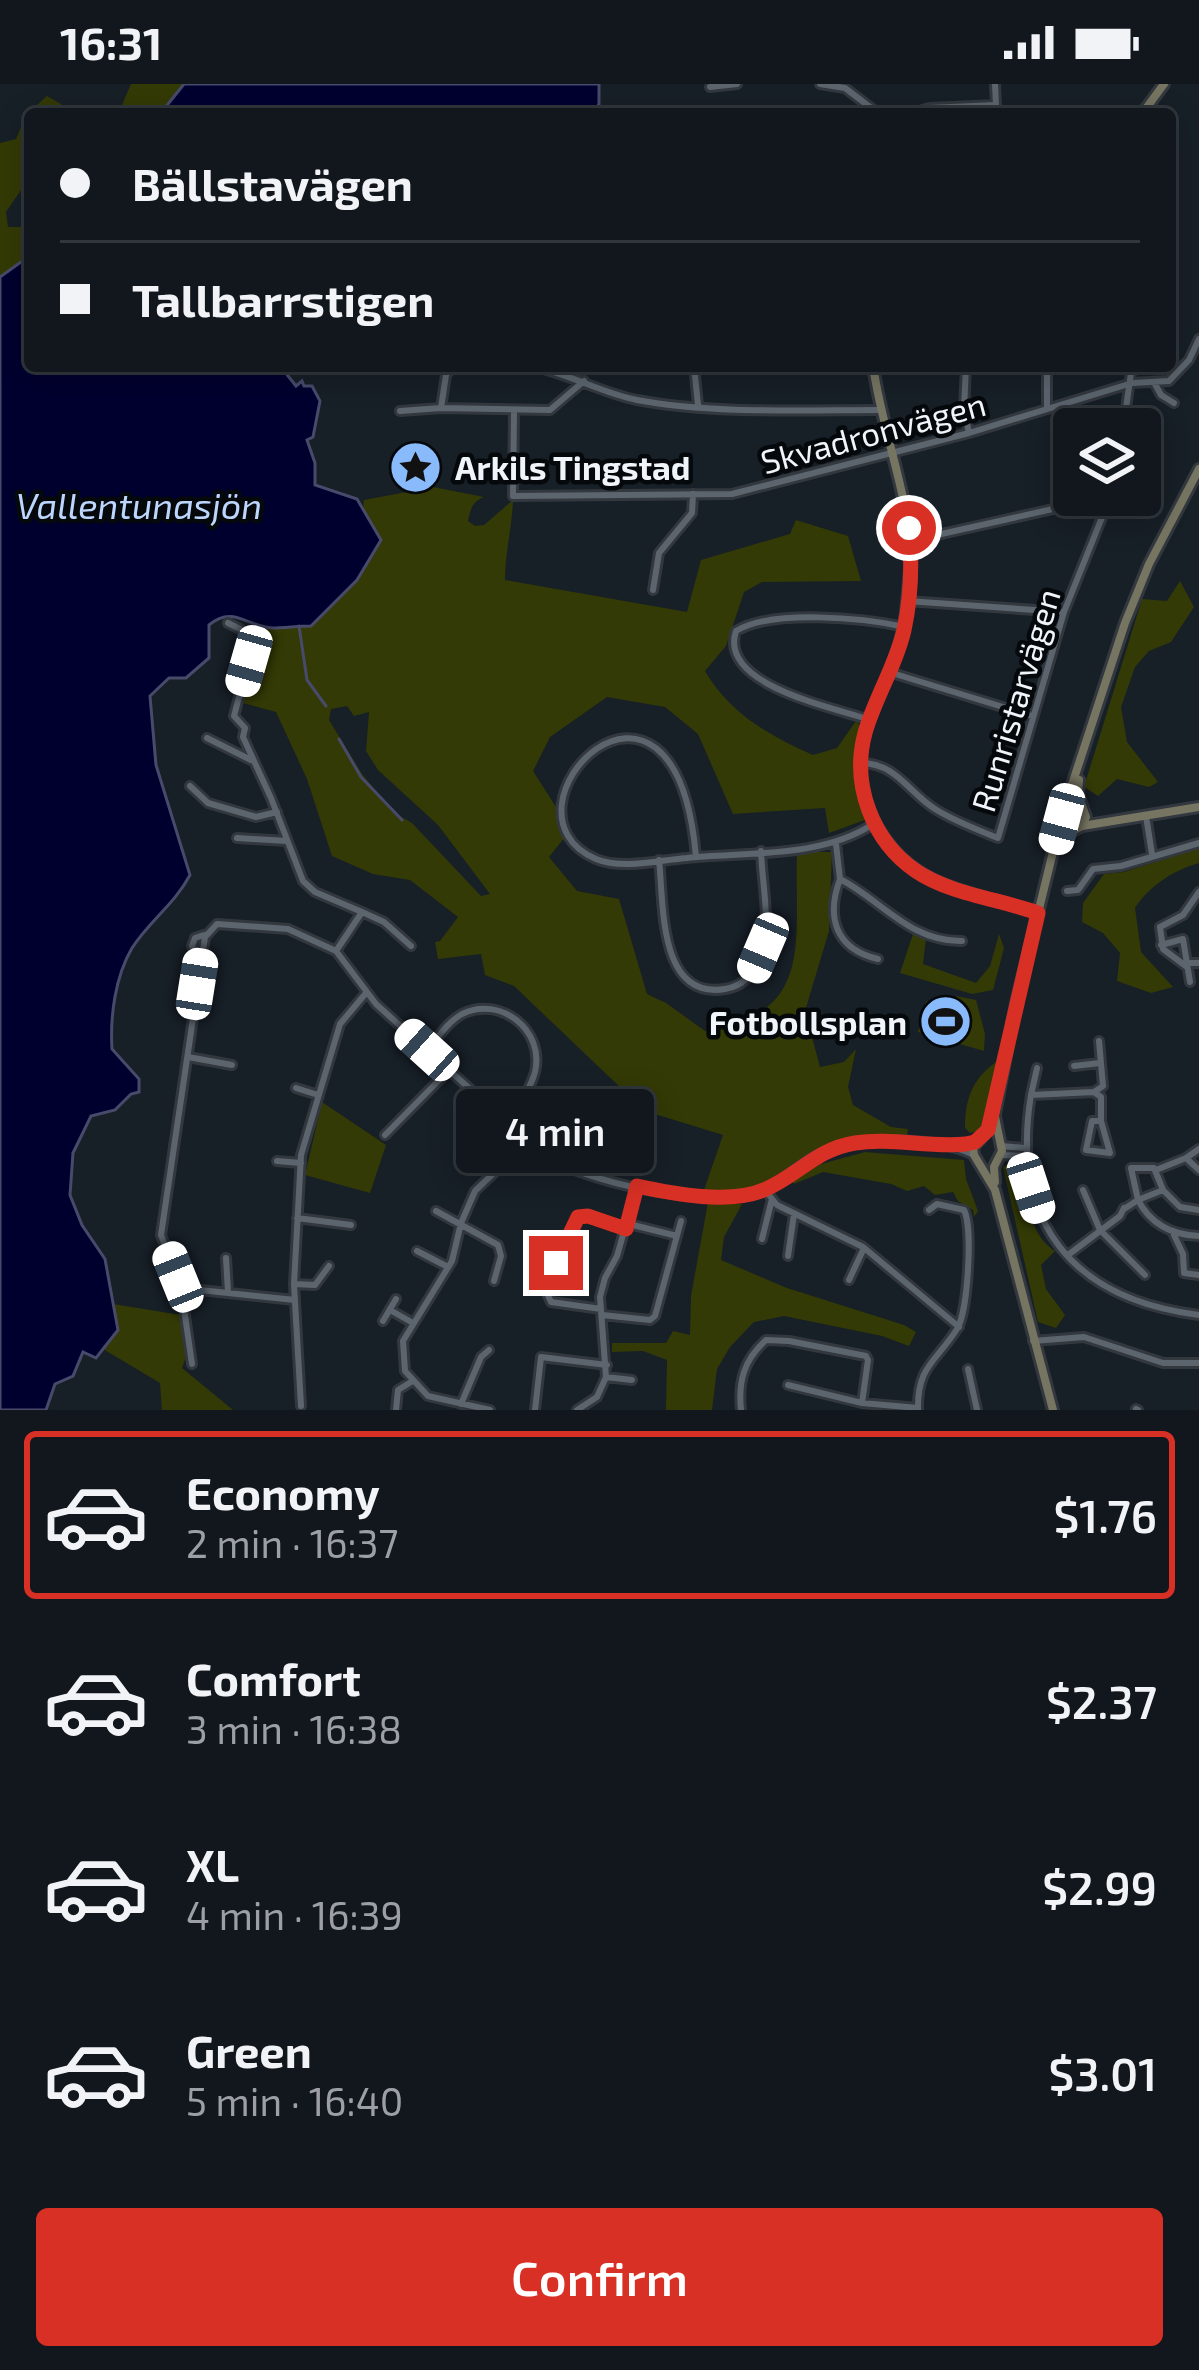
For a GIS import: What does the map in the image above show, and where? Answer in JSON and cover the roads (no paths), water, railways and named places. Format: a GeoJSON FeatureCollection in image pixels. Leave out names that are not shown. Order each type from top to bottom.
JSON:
{"type":"FeatureCollection","features":[{"type":"Feature","properties":{"kind":"main road"},"geometry":{"type":"LineString","coordinates":[[874,372],[910,541],[905,627],[892,673],[869,720],[862,763],[861,784],[873,824],[916,871],[942,884],[1038,913]]}},
{"type":"Feature","properties":{"kind":"main road"},"geometry":{"type":"LineString","coordinates":[[1053,1410],[995,1190],[978,1159],[979,1140],[994,1114],[1064,814],[1125,622],[1149,564],[1199,469]]}},
{"type":"Feature","properties":{"kind":"main road"},"geometry":{"type":"LineString","coordinates":[[1054,852],[1078,828],[1084,811],[1079,773]]}},
{"type":"Feature","properties":{"kind":"main road"},"geometry":{"type":"LineString","coordinates":[[1064,814],[1076,805],[1114,818]]}},
{"type":"Feature","properties":{"kind":"main road"},"geometry":{"type":"LineString","coordinates":[[1078,828],[1114,818],[1199,807]]}},
{"type":"Feature","properties":{"kind":"main road"},"geometry":{"type":"LineString","coordinates":[[1064,814],[1078,828]]}},
{"type":"Feature","properties":{"kind":"main road"},"geometry":{"type":"LineString","coordinates":[[994,1114],[999,1151],[995,1190]]}},
{"type":"Feature","properties":{"kind":"main road"},"geometry":{"type":"LineString","coordinates":[[979,1140],[999,1151]]}},
{"type":"Feature","properties":{"kind":"main road"},"geometry":{"type":"LineString","coordinates":[[978,1159],[999,1151]]}},
{"type":"Feature","properties":{"kind":"street"},"geometry":{"type":"LineString","coordinates":[[710,87],[736,84]]}},
{"type":"Feature","properties":{"kind":"street"},"geometry":{"type":"LineString","coordinates":[[820,84],[844,88],[871,108]]}},
{"type":"Feature","properties":{"kind":"street"},"geometry":{"type":"LineString","coordinates":[[1174,403],[1155,384],[1175,378],[1199,340]]}},
{"type":"Feature","properties":{"kind":"street"},"geometry":{"type":"LineString","coordinates":[[441,408],[448,372]]}},
{"type":"Feature","properties":{"kind":"street"},"geometry":{"type":"LineString","coordinates":[[552,372],[632,399],[763,410],[879,410]]}},
{"type":"Feature","properties":{"kind":"street"},"geometry":{"type":"LineString","coordinates":[[695,372],[698,405]]}},
{"type":"Feature","properties":{"kind":"street"},"geometry":{"type":"LineString","coordinates":[[966,372],[964,409],[969,434]]}},
{"type":"Feature","properties":{"kind":"street"},"geometry":{"type":"LineString","coordinates":[[1046,372],[1047,409]]}},
{"type":"Feature","properties":{"kind":"street"},"geometry":{"type":"LineString","coordinates":[[1127,408],[1132,372]]}},
{"type":"Feature","properties":{"kind":"street"},"geometry":{"type":"LineString","coordinates":[[400,411],[550,410],[584,381]]}},
{"type":"Feature","properties":{"kind":"street","name":"Skvadronvägen"},"geometry":{"type":"LineString","coordinates":[[514,411],[513,496],[732,494],[969,434],[1132,383],[1155,384]]}},
{"type":"Feature","properties":{"kind":"street"},"geometry":{"type":"LineString","coordinates":[[653,590],[659,554],[692,512],[693,494]]}},
{"type":"Feature","properties":{"kind":"street"},"geometry":{"type":"LineString","coordinates":[[910,541],[1053,508]]}},
{"type":"Feature","properties":{"kind":"street","name":"Runristarvägen"},"geometry":{"type":"LineString","coordinates":[[862,763],[892,770],[933,808],[998,838],[1064,612],[1103,516]]}},
{"type":"Feature","properties":{"kind":"street"},"geometry":{"type":"LineString","coordinates":[[907,601],[1064,612]]}},
{"type":"Feature","properties":{"kind":"street"},"geometry":{"type":"LineString","coordinates":[[869,720],[764,684],[734,655],[736,631],[763,622],[827,617],[905,627]]}},
{"type":"Feature","properties":{"kind":"street"},"geometry":{"type":"LineString","coordinates":[[228,623],[253,644],[234,716],[245,728],[243,737],[303,881],[315,892],[384,922],[411,946]]}},
{"type":"Feature","properties":{"kind":"street"},"geometry":{"type":"LineString","coordinates":[[892,673],[1034,716]]}},
{"type":"Feature","properties":{"kind":"street"},"geometry":{"type":"LineString","coordinates":[[696,857],[686,792],[672,765],[631,736],[612,738],[596,747],[564,789],[562,809],[567,831],[597,859],[622,863],[696,857],[761,850],[836,844],[873,824]]}},
{"type":"Feature","properties":{"kind":"street"},"geometry":{"type":"LineString","coordinates":[[207,738],[254,761]]}},
{"type":"Feature","properties":{"kind":"street"},"geometry":{"type":"LineString","coordinates":[[190,786],[208,803],[256,818],[277,812]]}},
{"type":"Feature","properties":{"kind":"street"},"geometry":{"type":"LineString","coordinates":[[1146,815],[1152,854]]}},
{"type":"Feature","properties":{"kind":"street"},"geometry":{"type":"LineString","coordinates":[[237,838],[287,841]]}},
{"type":"Feature","properties":{"kind":"street"},"geometry":{"type":"LineString","coordinates":[[1067,892],[1078,890],[1093,869],[1121,866],[1199,843]]}},
{"type":"Feature","properties":{"kind":"street"},"geometry":{"type":"LineString","coordinates":[[836,844],[840,879],[831,914],[836,932],[864,956],[878,959]]}},
{"type":"Feature","properties":{"kind":"street"},"geometry":{"type":"LineString","coordinates":[[659,860],[670,955],[682,976],[698,989],[718,990],[739,986],[753,972],[763,948],[761,850]]}},
{"type":"Feature","properties":{"kind":"street"},"geometry":{"type":"LineString","coordinates":[[840,879],[902,924],[948,941],[962,940]]}},
{"type":"Feature","properties":{"kind":"street"},"geometry":{"type":"LineString","coordinates":[[1199,892],[1183,915],[1160,927],[1161,945],[1187,965],[1199,963]]}},
{"type":"Feature","properties":{"kind":"street"},"geometry":{"type":"LineString","coordinates":[[336,951],[362,913]]}},
{"type":"Feature","properties":{"kind":"street"},"geometry":{"type":"LineString","coordinates":[[192,1364],[182,1288],[161,1235],[202,954],[217,924],[288,929],[336,951],[366,993],[559,1165],[637,1186],[699,1195],[748,1195],[831,1148],[880,1142],[946,1146],[979,1140]]}},
{"type":"Feature","properties":{"kind":"street"},"geometry":{"type":"LineString","coordinates":[[1161,945],[1184,944],[1190,982]]}},
{"type":"Feature","properties":{"kind":"street"},"geometry":{"type":"LineString","coordinates":[[301,1406],[295,1284],[301,1163],[340,1024],[366,993]]}},
{"type":"Feature","properties":{"kind":"street"},"geometry":{"type":"LineString","coordinates":[[427,1050],[464,1013],[495,1010],[523,1024],[534,1038],[535,1072],[508,1124]]}},
{"type":"Feature","properties":{"kind":"street"},"geometry":{"type":"LineString","coordinates":[[1031,1095],[1094,1092],[1103,1087],[1099,1041]]}},
{"type":"Feature","properties":{"kind":"street"},"geometry":{"type":"LineString","coordinates":[[187,1057],[232,1065]]}},
{"type":"Feature","properties":{"kind":"street"},"geometry":{"type":"LineString","coordinates":[[1074,1066],[1100,1063]]}},
{"type":"Feature","properties":{"kind":"street"},"geometry":{"type":"LineString","coordinates":[[1037,1068],[1025,1152],[1040,1216],[1084,1276],[1119,1294],[1199,1316]]}},
{"type":"Feature","properties":{"kind":"street"},"geometry":{"type":"LineString","coordinates":[[385,1135],[449,1070]]}},
{"type":"Feature","properties":{"kind":"street"},"geometry":{"type":"LineString","coordinates":[[296,1088],[318,1095]]}},
{"type":"Feature","properties":{"kind":"street"},"geometry":{"type":"LineString","coordinates":[[1086,1150],[1110,1153],[1101,1121],[1101,1097],[1094,1092]]}},
{"type":"Feature","properties":{"kind":"street"},"geometry":{"type":"LineString","coordinates":[[1083,1160],[1092,1121],[1101,1121]]}},
{"type":"Feature","properties":{"kind":"street"},"geometry":{"type":"LineString","coordinates":[[490,1410],[428,1396],[411,1382],[402,1359],[404,1341],[448,1267],[460,1223],[475,1192],[527,1141]]}},
{"type":"Feature","properties":{"kind":"street"},"geometry":{"type":"LineString","coordinates":[[946,1146],[978,1159]]}},
{"type":"Feature","properties":{"kind":"street"},"geometry":{"type":"LineString","coordinates":[[1199,1149],[1156,1170],[1131,1168],[1144,1211],[1174,1235],[1183,1254],[1184,1273],[1199,1275]]}},
{"type":"Feature","properties":{"kind":"street"},"geometry":{"type":"LineString","coordinates":[[999,1151],[1025,1152]]}},
{"type":"Feature","properties":{"kind":"street"},"geometry":{"type":"LineString","coordinates":[[1186,1158],[1199,1170]]}},
{"type":"Feature","properties":{"kind":"street"},"geometry":{"type":"LineString","coordinates":[[277,1161],[301,1163]]}},
{"type":"Feature","properties":{"kind":"street"},"geometry":{"type":"LineString","coordinates":[[1156,1170],[1163,1190],[1180,1207],[1199,1210]]}},
{"type":"Feature","properties":{"kind":"street"},"geometry":{"type":"LineString","coordinates":[[577,1410],[597,1396],[606,1377],[605,1278],[627,1226],[637,1186]]}},
{"type":"Feature","properties":{"kind":"street"},"geometry":{"type":"LineString","coordinates":[[764,1190],[794,1214],[864,1249],[959,1327]]}},
{"type":"Feature","properties":{"kind":"street"},"geometry":{"type":"LineString","coordinates":[[1083,1190],[1100,1230],[1144,1275]]}},
{"type":"Feature","properties":{"kind":"street"},"geometry":{"type":"LineString","coordinates":[[1068,1256],[1124,1207],[1163,1190]]}},
{"type":"Feature","properties":{"kind":"street"},"geometry":{"type":"LineString","coordinates":[[762,1239],[772,1199]]}},
{"type":"Feature","properties":{"kind":"street"},"geometry":{"type":"LineString","coordinates":[[788,1385],[844,1405],[918,1409],[921,1375],[959,1327],[969,1219],[964,1210],[950,1205],[937,1204],[928,1210]]}},
{"type":"Feature","properties":{"kind":"street"},"geometry":{"type":"LineString","coordinates":[[436,1211],[501,1250],[494,1281]]}},
{"type":"Feature","properties":{"kind":"street"},"geometry":{"type":"LineString","coordinates":[[788,1256],[794,1214]]}},
{"type":"Feature","properties":{"kind":"street"},"geometry":{"type":"LineString","coordinates":[[677,1236],[578,1217],[551,1278],[547,1293],[551,1302],[650,1320],[655,1316],[677,1236],[681,1221]]}},
{"type":"Feature","properties":{"kind":"street"},"geometry":{"type":"LineString","coordinates":[[297,1218],[351,1225]]}},
{"type":"Feature","properties":{"kind":"street"},"geometry":{"type":"LineString","coordinates":[[1174,1235],[1199,1236]]}},
{"type":"Feature","properties":{"kind":"street"},"geometry":{"type":"LineString","coordinates":[[849,1280],[864,1249]]}},
{"type":"Feature","properties":{"kind":"street"},"geometry":{"type":"LineString","coordinates":[[417,1251],[448,1267]]}},
{"type":"Feature","properties":{"kind":"street"},"geometry":{"type":"LineString","coordinates":[[226,1258],[228,1292]]}},
{"type":"Feature","properties":{"kind":"street"},"geometry":{"type":"LineString","coordinates":[[295,1284],[315,1285],[329,1266]]}},
{"type":"Feature","properties":{"kind":"street"},"geometry":{"type":"LineString","coordinates":[[182,1288],[295,1300]]}},
{"type":"Feature","properties":{"kind":"street"},"geometry":{"type":"LineString","coordinates":[[383,1322],[396,1299]]}},
{"type":"Feature","properties":{"kind":"street"},"geometry":{"type":"LineString","coordinates":[[389,1310],[414,1324]]}},
{"type":"Feature","properties":{"kind":"street"},"geometry":{"type":"LineString","coordinates":[[1033,1341],[1073,1336],[1162,1363],[1199,1363]]}},
{"type":"Feature","properties":{"kind":"street"},"geometry":{"type":"LineString","coordinates":[[741,1410],[739,1392],[747,1362],[759,1346],[772,1339],[866,1356],[862,1403]]}},
{"type":"Feature","properties":{"kind":"street"},"geometry":{"type":"LineString","coordinates":[[461,1404],[481,1357],[490,1350]]}},
{"type":"Feature","properties":{"kind":"street"},"geometry":{"type":"LineString","coordinates":[[535,1410],[542,1357],[607,1365]]}},
{"type":"Feature","properties":{"kind":"street"},"geometry":{"type":"LineString","coordinates":[[968,1369],[977,1410]]}},
{"type":"Feature","properties":{"kind":"street"},"geometry":{"type":"LineString","coordinates":[[606,1377],[632,1380]]}},
{"type":"Feature","properties":{"kind":"street"},"geometry":{"type":"LineString","coordinates":[[395,1410],[398,1390],[411,1382]]}},
{"type":"Feature","properties":{"kind":"water"},"geometry":{"type":"Polygon","coordinates":[[[184,84],[599,84],[597,108],[165,108],[184,84]]]}},
{"type":"Feature","properties":{"kind":"water","name":"Vallentunasjön"},"geometry":{"type":"Polygon","coordinates":[[[24,260],[24,372],[285,372],[296,386],[302,381],[312,386],[320,401],[313,437],[307,440],[315,463],[315,485],[357,499],[381,540],[357,580],[311,626],[272,628],[233,617],[218,619],[209,625],[209,658],[186,678],[169,678],[150,696],[156,765],[190,875],[132,948],[118,984],[112,1049],[139,1079],[139,1092],[115,1110],[91,1116],[73,1153],[70,1195],[82,1225],[105,1259],[118,1330],[96,1358],[83,1352],[73,1376],[55,1384],[46,1410],[0,1410],[0,277],[24,260]]]}},
{"type":"Feature","properties":{"kind":"waterway"},"geometry":{"type":"LineString","coordinates":[[299,626],[307,680],[326,706]]}},
{"type":"Feature","properties":{"kind":"waterway"},"geometry":{"type":"LineString","coordinates":[[339,739],[361,777],[402,820]]}},
{"type":"Feature","properties":{"kind":"place","name":"Arkils Tingstad"},"geometry":{"type":"Point","coordinates":[416,467]}},
{"type":"Feature","properties":{"kind":"place","name":"Fotbollsplan"},"geometry":{"type":"Point","coordinates":[946,1022]}}]}
